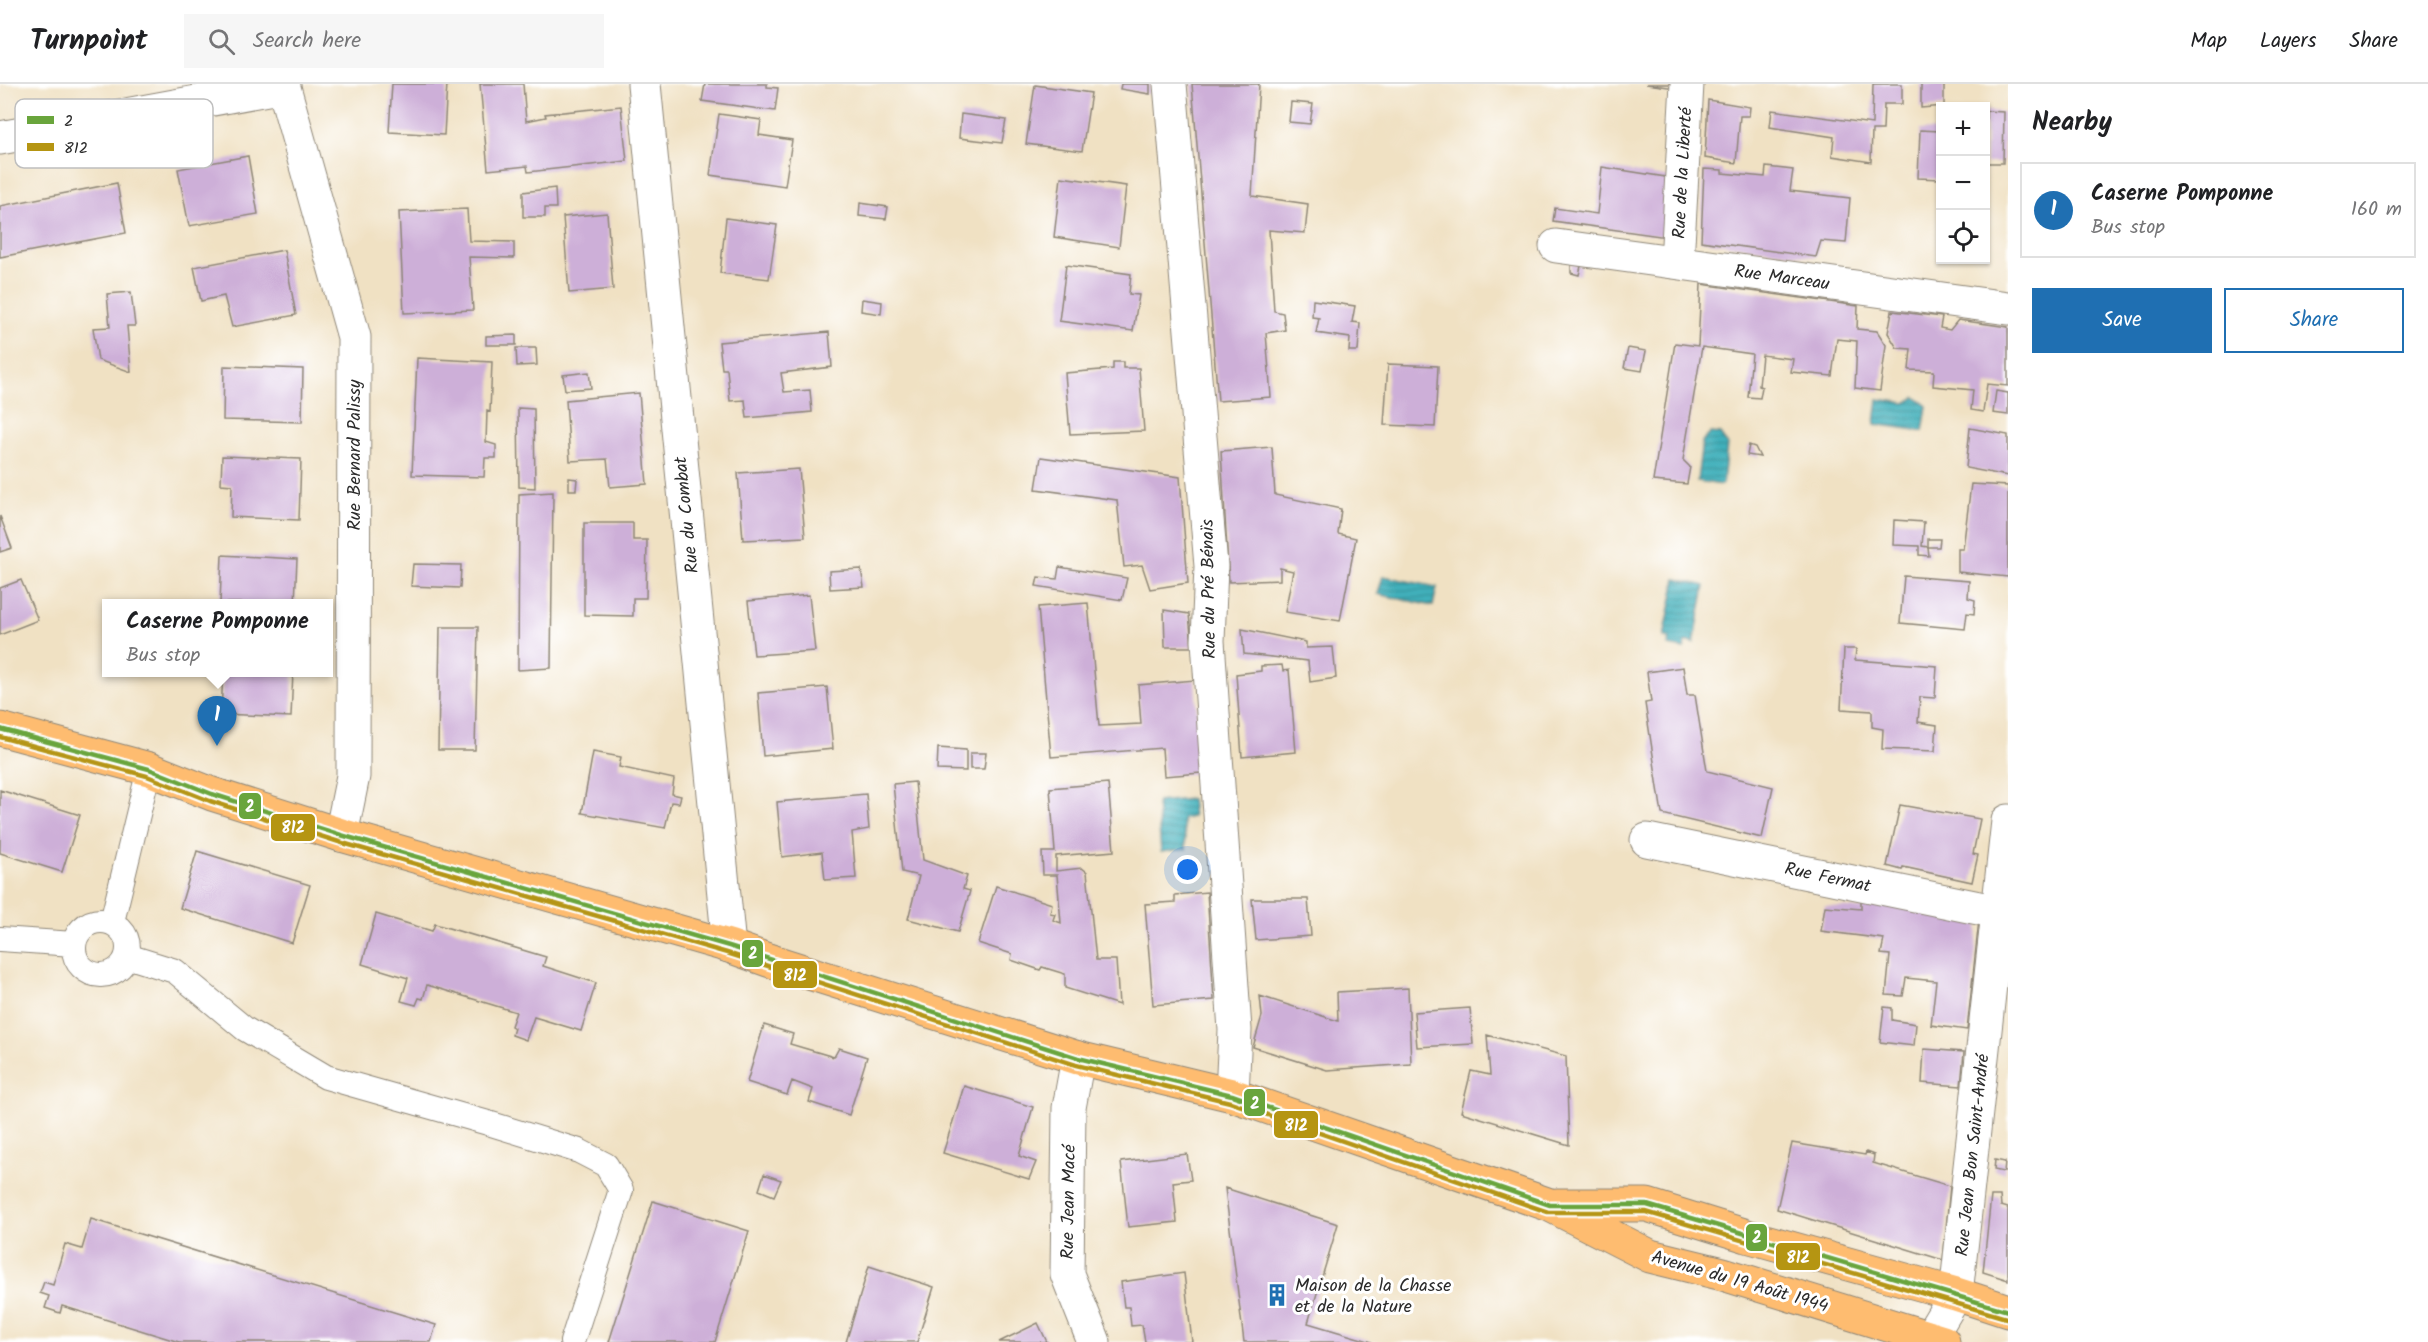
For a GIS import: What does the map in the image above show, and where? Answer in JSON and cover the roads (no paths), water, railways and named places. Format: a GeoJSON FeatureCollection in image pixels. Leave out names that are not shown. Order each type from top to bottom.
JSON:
{"type":"FeatureCollection","features":[{"type":"Feature","properties":{"kind":"main road"},"geometry":{"type":"LineString","coordinates":[[0,729],[149,769],[212,794],[341,835],[729,946],[779,964],[1078,1058],[1232,1095],[1550,1204],[1647,1205],[2008,1311]]}},
{"type":"Feature","properties":{"kind":"main road","name":"Avenue du 19 Août 1944"},"geometry":{"type":"LineString","coordinates":[[1550,1204],[1650,1256],[1723,1274],[1936,1340]]}},
{"type":"Feature","properties":{"kind":"street","name":"Rue du Combat"},"geometry":{"type":"LineString","coordinates":[[644,84],[729,946]]}},
{"type":"Feature","properties":{"kind":"street","name":"Rue du Pré Bénaïs"},"geometry":{"type":"LineString","coordinates":[[1170,84],[1211,566],[1208,640],[1235,1030],[1232,1095]]}},
{"type":"Feature","properties":{"kind":"street","name":"Rue de la Liberté"},"geometry":{"type":"LineString","coordinates":[[1677,262],[1687,84]]}},
{"type":"Feature","properties":{"kind":"street"},"geometry":{"type":"LineString","coordinates":[[209,99],[284,85]]}},
{"type":"Feature","properties":{"kind":"street","name":"Rue Bernard Palissy"},"geometry":{"type":"LineString","coordinates":[[284,85],[354,338],[353,776],[341,835]]}},
{"type":"Feature","properties":{"kind":"street"},"geometry":{"type":"LineString","coordinates":[[0,138],[15,135]]}},
{"type":"Feature","properties":{"kind":"street","name":"Rue Marceau"},"geometry":{"type":"LineString","coordinates":[[1556,246],[2008,308]]}},
{"type":"Feature","properties":{"kind":"street","name":"Rue Jean Bon Saint-André"},"geometry":{"type":"LineString","coordinates":[[1936,1340],[1956,1294],[2003,913],[2008,820]]}},
{"type":"Feature","properties":{"kind":"street","name":"Rue Fermat"},"geometry":{"type":"LineString","coordinates":[[1647,840],[2003,913]]}},
{"type":"Feature","properties":{"kind":"street","name":"Rue Jean Macé"},"geometry":{"type":"LineString","coordinates":[[1078,1058],[1069,1108],[1067,1274],[1094,1342]]}},
{"type":"Feature","properties":{"kind":"lane"},"geometry":{"type":"LineString","coordinates":[[112,922],[149,769]]}},
{"type":"Feature","properties":{"kind":"lane"},"geometry":{"type":"LineString","coordinates":[[94,921],[112,922],[124,933],[128,949],[127,956],[116,971],[108,974],[90,973],[77,962],[74,944],[80,929],[94,921]]}},
{"type":"Feature","properties":{"kind":"lane"},"geometry":{"type":"LineString","coordinates":[[0,939],[74,944]]}},
{"type":"Feature","properties":{"kind":"lane"},"geometry":{"type":"LineString","coordinates":[[127,956],[175,971],[245,1029],[326,1077],[579,1151],[606,1165],[621,1190],[572,1342]]}},
{"type":"Feature","properties":{"kind":"water"},"geometry":{"type":"Polygon","coordinates":[[[1916,397],[1927,406],[1923,431],[1875,424],[1878,399],[1906,403],[1916,397]]]}},
{"type":"Feature","properties":{"kind":"water"},"geometry":{"type":"Polygon","coordinates":[[[1711,433],[1720,434],[1727,444],[1721,485],[1697,481],[1702,442],[1711,433]]]}},
{"type":"Feature","properties":{"kind":"water"},"geometry":{"type":"Polygon","coordinates":[[[1383,576],[1437,587],[1433,606],[1378,594],[1383,576]]]}},
{"type":"Feature","properties":{"kind":"water"},"geometry":{"type":"Polygon","coordinates":[[[1676,579],[1705,586],[1694,643],[1686,641],[1684,649],[1668,646],[1670,638],[1664,637],[1676,579]]]}},
{"type":"Feature","properties":{"kind":"water"},"geometry":{"type":"Polygon","coordinates":[[[1191,799],[1193,817],[1183,819],[1186,849],[1161,852],[1157,802],[1191,799]]]}},
{"type":"Feature","properties":{"kind":"place","name":"Caserne Pomponne"},"geometry":{"type":"Point","coordinates":[217,746]}},
{"type":"Feature","properties":{"kind":"place","name":"Maison de la Chasse et de la Nature"},"geometry":{"type":"Point","coordinates":[1277,1295]}}]}
